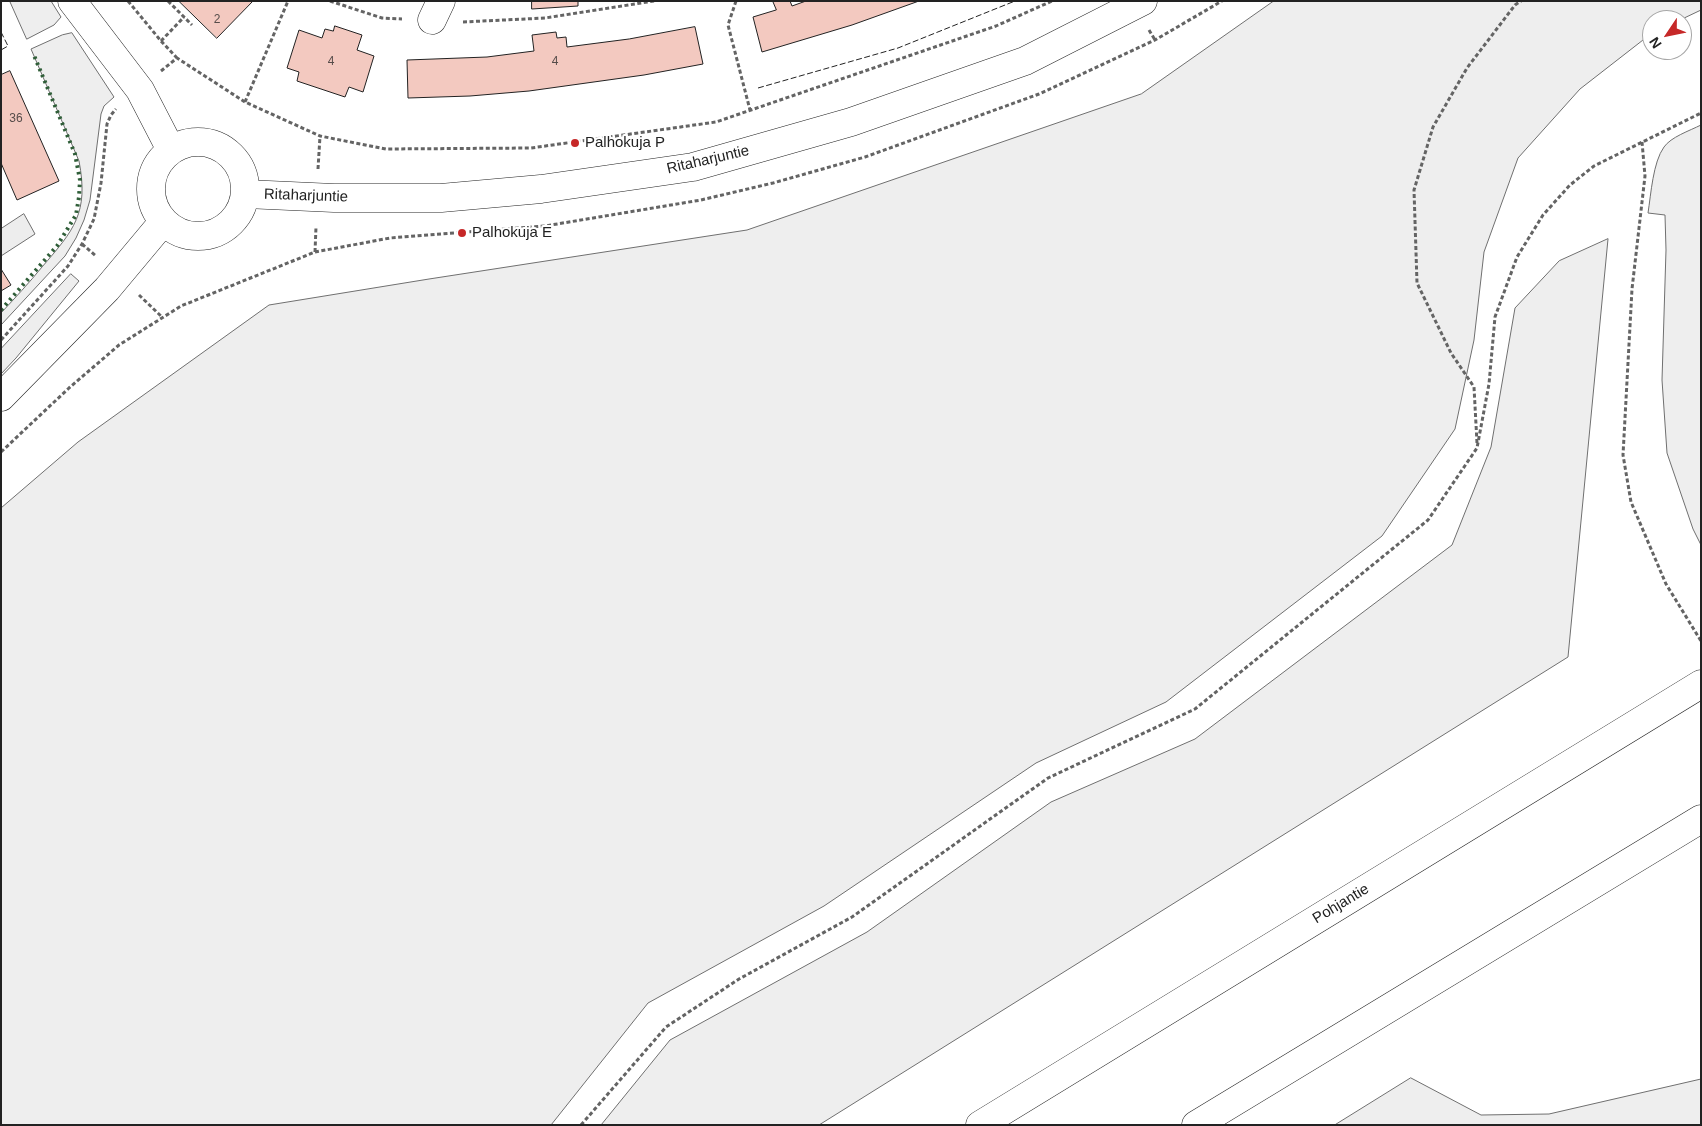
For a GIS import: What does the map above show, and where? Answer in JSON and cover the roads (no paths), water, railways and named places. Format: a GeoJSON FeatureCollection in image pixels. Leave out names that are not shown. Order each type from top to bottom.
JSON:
{"type":"FeatureCollection","features":[{"type":"Feature","properties":{"kind":"main road"},"geometry":{"type":"LineString","coordinates":[[72,1],[140,90],[171,150]]}},
{"type":"Feature","properties":{"kind":"main road","name":"Ritaharjuntie"},"geometry":{"type":"LineString","coordinates":[[246,194],[334,198],[440,198],[540,189],[692,167],[851,122],[1025,61],[1143,1]]}},
{"type":"Feature","properties":{"kind":"main road"},"geometry":{"type":"LineString","coordinates":[[200,141],[216,144],[228,152],[239,164],[245,178],[246,194],[242,209],[233,222],[221,231],[206,236],[190,237],[176,232],[163,222],[154,208],[150,192],[152,176],[159,161],[171,150],[185,143],[200,141]]}},
{"type":"Feature","properties":{"kind":"main road"},"geometry":{"type":"LineString","coordinates":[[1,397],[107,289],[163,222]]}},
{"type":"Feature","properties":{"kind":"main road","name":"Pohjantie"},"geometry":{"type":"LineString","coordinates":[[980,1125],[1695,687]]}},
{"type":"Feature","properties":{"kind":"main road"},"geometry":{"type":"LineString","coordinates":[[1196,1125],[1701,819]]}},
{"type":"Feature","properties":{"kind":"place","name":"Palhokuja P"},"geometry":{"type":"Point","coordinates":[575,143]}},
{"type":"Feature","properties":{"kind":"place","name":"Palhokuja E"},"geometry":{"type":"Point","coordinates":[462,233]}}]}
